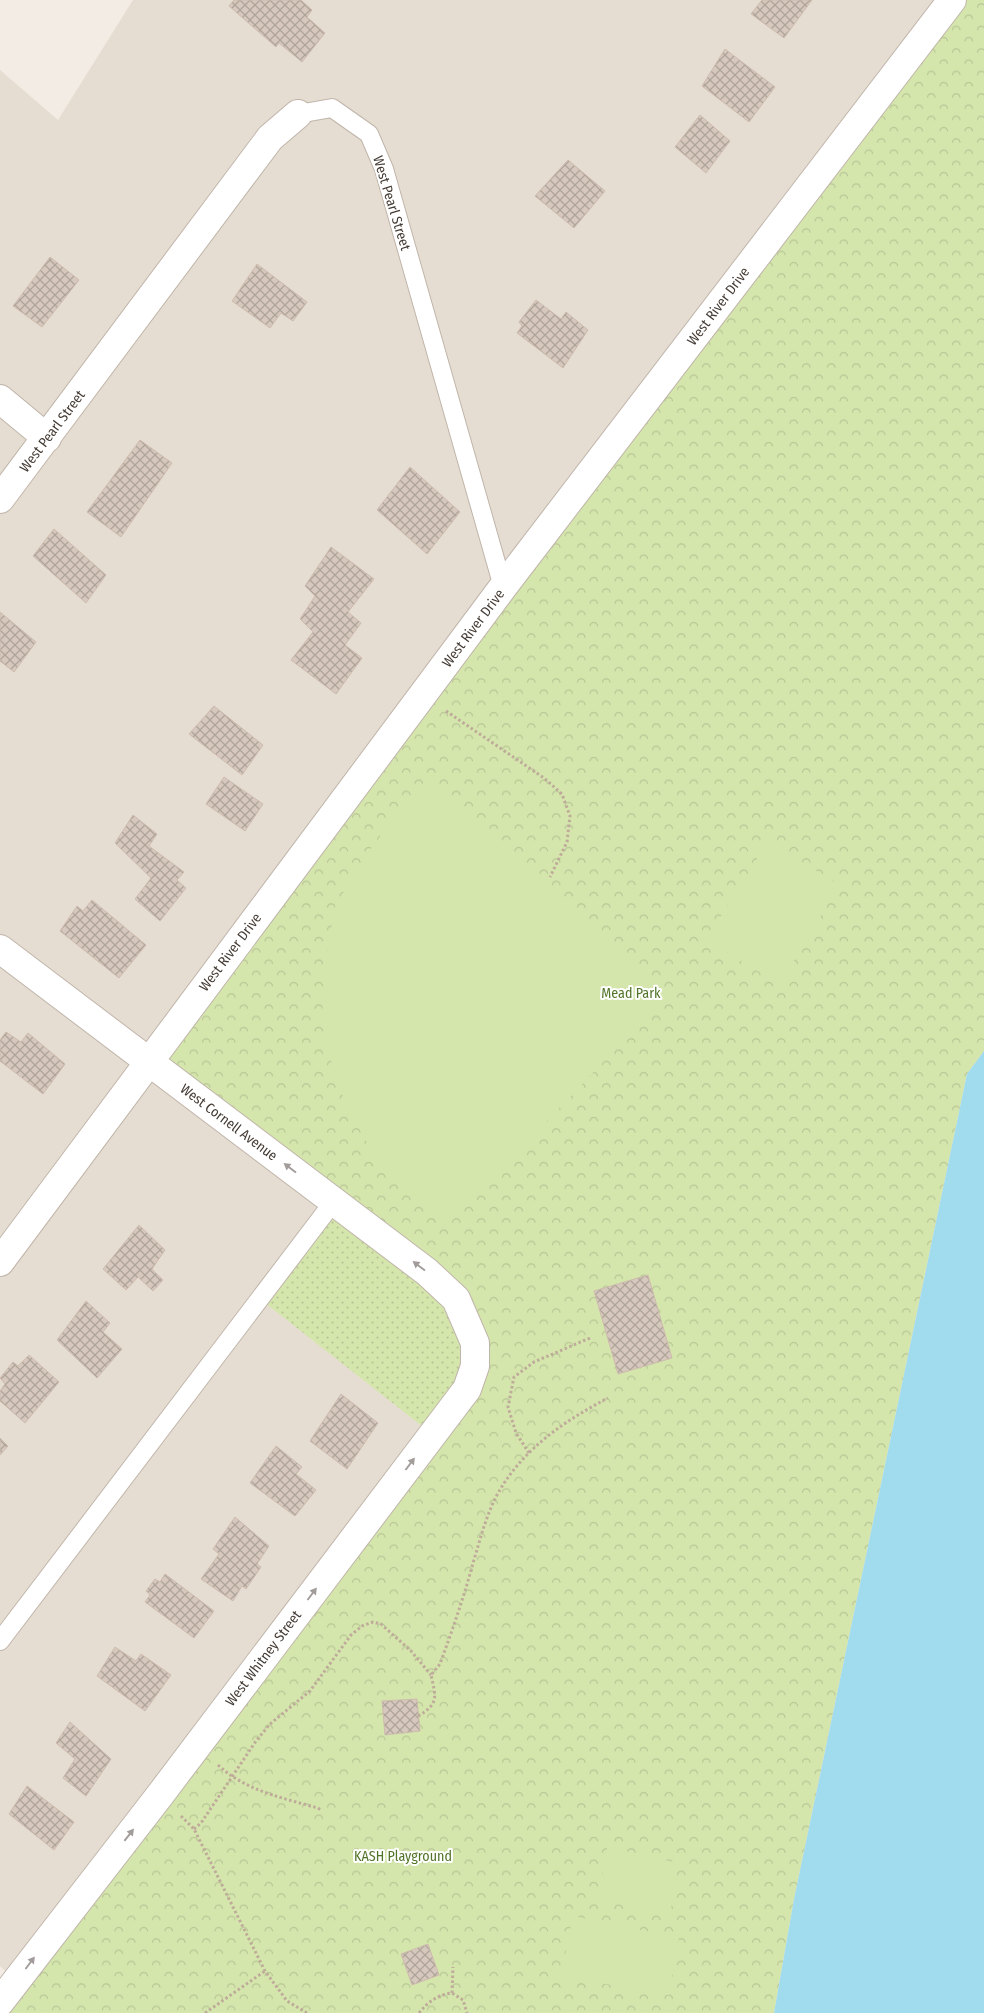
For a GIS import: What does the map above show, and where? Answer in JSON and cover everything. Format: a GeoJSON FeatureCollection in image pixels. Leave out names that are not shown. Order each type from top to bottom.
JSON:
{"type":"FeatureCollection","features":[{"type":"Feature","properties":{"kind":"street","name":"West River Drive"},"geometry":{"type":"LineString","coordinates":[[0,1262],[423,694],[952,0]]}},
{"type":"Feature","properties":{"kind":"street","name":"West Pearl Street"},"geometry":{"type":"LineString","coordinates":[[0,499],[270,138],[298,114]]}},
{"type":"Feature","properties":{"kind":"street"},"geometry":{"type":"LineString","coordinates":[[0,399],[47,438]]}},
{"type":"Feature","properties":{"kind":"street","name":"West Cornell Avenue"},"geometry":{"type":"LineString","coordinates":[[0,948],[427,1272],[456,1299]]}},
{"type":"Feature","properties":{"kind":"street","name":"West Whitney Street"},"geometry":{"type":"LineString","coordinates":[[0,2002],[160,1795],[467,1388],[475,1366],[475,1343],[456,1299]]}},
{"type":"Feature","properties":{"kind":"lane","name":"West Pearl Street"},"geometry":{"type":"LineString","coordinates":[[298,114],[332,108],[369,134],[384,169],[503,588]]}},
{"type":"Feature","properties":{"kind":"lane"},"geometry":{"type":"LineString","coordinates":[[0,1641],[334,1202]]}},
{"type":"Feature","properties":{"kind":"path"},"geometry":{"type":"LineString","coordinates":[[423,694],[544,778],[562,794],[570,816],[567,842],[550,877]]}},
{"type":"Feature","properties":{"kind":"path"},"geometry":{"type":"LineString","coordinates":[[529,1453],[516,1433],[508,1407],[514,1378],[534,1362],[590,1338]]}},
{"type":"Feature","properties":{"kind":"path"},"geometry":{"type":"LineString","coordinates":[[431,1675],[440,1664],[451,1635],[482,1527],[502,1488],[529,1453],[575,1415],[608,1398]]}},
{"type":"Feature","properties":{"kind":"path"},"geometry":{"type":"LineString","coordinates":[[194,1829],[201,1823],[265,1729],[310,1691],[351,1635],[362,1626],[373,1622],[381,1624],[411,1651],[431,1675],[434,1703],[431,1709],[418,1716]]}},
{"type":"Feature","properties":{"kind":"path"},"geometry":{"type":"LineString","coordinates":[[243,1784],[262,1792],[321,1810]]}},
{"type":"Feature","properties":{"kind":"path"},"geometry":{"type":"LineString","coordinates":[[160,1795],[194,1829],[266,1971],[287,2001],[307,2013]]}},
{"type":"Feature","properties":{"kind":"path"},"geometry":{"type":"LineString","coordinates":[[452,1993],[453,1967]]}},
{"type":"Feature","properties":{"kind":"path"},"geometry":{"type":"LineString","coordinates":[[205,2013],[266,1971]]}},
{"type":"Feature","properties":{"kind":"path"},"geometry":{"type":"LineString","coordinates":[[418,2013],[440,1995],[452,1993],[463,2000],[466,2013]]}},
{"type":"Feature","properties":{"kind":"shaded area"},"geometry":{"type":"Polygon","coordinates":[[[133,0],[952,0],[427,1272],[475,1366],[16,1981],[0,1966],[0,70],[58,120],[133,0]]]}},
{"type":"Feature","properties":{"kind":"green space","name":"Mead Park"},"geometry":{"type":"Polygon","coordinates":[[[952,0],[984,0],[984,1051],[967,1074],[794,1899],[774,2013],[0,2013],[467,1389],[456,1299],[148,1061],[952,0]]]}},
{"type":"Feature","properties":{"kind":"green space"},"geometry":{"type":"Polygon","coordinates":[[[433,781],[670,992],[448,1225],[415,1202],[393,1178],[364,1138],[336,1082],[322,1019],[325,964],[335,907],[358,867],[386,828],[433,781]]]}},
{"type":"Feature","properties":{"kind":"green space"},"geometry":{"type":"Polygon","coordinates":[[[768,841],[839,885],[780,984],[706,940],[768,841]]]}},
{"type":"Feature","properties":{"kind":"green space"},"geometry":{"type":"Polygon","coordinates":[[[334,1201],[427,1272],[475,1343],[432,1434],[260,1299],[334,1201]]]}},
{"type":"Feature","properties":{"kind":"green space"},"geometry":{"type":"Polygon","coordinates":[[[607,1847],[678,1863],[670,1915],[598,1900],[607,1847]]]}},
{"type":"Feature","properties":{"kind":"green space"},"geometry":{"type":"Polygon","coordinates":[[[573,1916],[679,1938],[669,1995],[561,1976],[573,1916]]]}},
{"type":"Feature","properties":{"kind":"water"},"geometry":{"type":"Polygon","coordinates":[[[984,1051],[984,2013],[774,2013],[794,1899],[967,1074],[984,1051]]]}},
{"type":"Feature","properties":{"kind":"building"},"geometry":{"type":"Polygon","coordinates":[[[234,0],[301,0],[312,10],[307,17],[325,33],[302,62],[279,43],[276,47],[229,6],[234,0]]]}},
{"type":"Feature","properties":{"kind":"building"},"geometry":{"type":"Polygon","coordinates":[[[762,0],[812,0],[784,38],[751,14],[762,0]]]}},
{"type":"Feature","properties":{"kind":"building"},"geometry":{"type":"Polygon","coordinates":[[[725,49],[775,87],[749,122],[702,86],[725,49]]]}},
{"type":"Feature","properties":{"kind":"building"},"geometry":{"type":"Polygon","coordinates":[[[700,115],[730,141],[706,173],[675,147],[700,115]]]}},
{"type":"Feature","properties":{"kind":"building"},"geometry":{"type":"Polygon","coordinates":[[[568,160],[605,191],[574,228],[535,196],[568,160]]]}},
{"type":"Feature","properties":{"kind":"building"},"geometry":{"type":"Polygon","coordinates":[[[50,257],[79,280],[42,327],[13,306],[50,257]]]}},
{"type":"Feature","properties":{"kind":"building"},"geometry":{"type":"Polygon","coordinates":[[[257,264],[307,302],[293,321],[281,313],[270,328],[232,301],[257,264]]]}},
{"type":"Feature","properties":{"kind":"building"},"geometry":{"type":"Polygon","coordinates":[[[536,300],[561,319],[566,312],[588,330],[563,368],[517,333],[522,326],[519,322],[536,300]]]}},
{"type":"Feature","properties":{"kind":"building"},"geometry":{"type":"Polygon","coordinates":[[[140,440],[172,463],[121,537],[87,512],[140,440]]]}},
{"type":"Feature","properties":{"kind":"building"},"geometry":{"type":"Polygon","coordinates":[[[410,467],[460,512],[427,554],[377,510],[410,467]]]}},
{"type":"Feature","properties":{"kind":"building"},"geometry":{"type":"Polygon","coordinates":[[[54,529],[106,575],[86,603],[33,556],[54,529]]]}},
{"type":"Feature","properties":{"kind":"building"},"geometry":{"type":"Polygon","coordinates":[[[331,547],[374,579],[348,612],[361,623],[345,645],[362,658],[336,694],[291,660],[313,632],[300,619],[315,596],[305,586],[331,547]]]}},
{"type":"Feature","properties":{"kind":"building"},"geometry":{"type":"Polygon","coordinates":[[[0,612],[36,642],[14,672],[0,661],[0,612]]]}},
{"type":"Feature","properties":{"kind":"building"},"geometry":{"type":"Polygon","coordinates":[[[214,706],[263,745],[242,775],[189,734],[214,706]]]}},
{"type":"Feature","properties":{"kind":"building"},"geometry":{"type":"Polygon","coordinates":[[[224,777],[263,804],[245,831],[206,804],[224,777]]]}},
{"type":"Feature","properties":{"kind":"building"},"geometry":{"type":"Polygon","coordinates":[[[133,815],[157,834],[149,846],[184,872],[177,880],[186,888],[160,921],[135,899],[151,878],[115,843],[133,815]]]}},
{"type":"Feature","properties":{"kind":"building"},"geometry":{"type":"Polygon","coordinates":[[[92,900],[146,945],[119,978],[60,931],[77,906],[83,911],[92,900]]]}},
{"type":"Feature","properties":{"kind":"building"},"geometry":{"type":"Polygon","coordinates":[[[6,1032],[21,1042],[28,1033],[65,1064],[43,1094],[0,1061],[0,1040],[6,1032]]]}},
{"type":"Feature","properties":{"kind":"building"},"geometry":{"type":"Polygon","coordinates":[[[139,1225],[165,1250],[152,1269],[163,1280],[153,1291],[138,1277],[126,1290],[103,1269],[139,1225]]]}},
{"type":"Feature","properties":{"kind":"building"},"geometry":{"type":"Polygon","coordinates":[[[648,1275],[672,1358],[618,1374],[594,1291],[648,1275]]]}},
{"type":"Feature","properties":{"kind":"building"},"geometry":{"type":"Polygon","coordinates":[[[86,1301],[110,1323],[103,1332],[122,1349],[97,1378],[57,1340],[86,1301]]]}},
{"type":"Feature","properties":{"kind":"building"},"geometry":{"type":"Polygon","coordinates":[[[29,1355],[59,1382],[25,1423],[0,1401],[0,1391],[5,1384],[0,1378],[13,1362],[18,1366],[29,1355]]]}},
{"type":"Feature","properties":{"kind":"building"},"geometry":{"type":"Polygon","coordinates":[[[341,1394],[378,1423],[347,1469],[310,1441],[341,1394]]]}},
{"type":"Feature","properties":{"kind":"building"},"geometry":{"type":"Polygon","coordinates":[[[0,1438],[8,1446],[0,1455],[0,1438]]]}},
{"type":"Feature","properties":{"kind":"building"},"geometry":{"type":"Polygon","coordinates":[[[276,1446],[302,1467],[296,1474],[316,1490],[295,1516],[250,1483],[276,1446]]]}},
{"type":"Feature","properties":{"kind":"building"},"geometry":{"type":"Polygon","coordinates":[[[235,1517],[269,1546],[257,1564],[261,1567],[246,1589],[242,1586],[233,1601],[201,1579],[219,1554],[213,1549],[235,1517]]]}},
{"type":"Feature","properties":{"kind":"building"},"geometry":{"type":"Polygon","coordinates":[[[165,1574],[214,1611],[194,1638],[145,1602],[150,1595],[146,1591],[155,1579],[160,1582],[165,1574]]]}},
{"type":"Feature","properties":{"kind":"building"},"geometry":{"type":"Polygon","coordinates":[[[115,1647],[136,1661],[141,1654],[171,1675],[145,1711],[97,1676],[115,1647]]]}},
{"type":"Feature","properties":{"kind":"building"},"geometry":{"type":"Polygon","coordinates":[[[417,1699],[420,1731],[385,1735],[382,1701],[417,1699]]]}},
{"type":"Feature","properties":{"kind":"building"},"geometry":{"type":"Polygon","coordinates":[[[70,1722],[111,1759],[86,1796],[63,1778],[75,1759],[56,1743],[70,1722]]]}},
{"type":"Feature","properties":{"kind":"building"},"geometry":{"type":"Polygon","coordinates":[[[27,1786],[74,1822],[54,1850],[9,1814],[27,1786]]]}},
{"type":"Feature","properties":{"kind":"building"},"geometry":{"type":"Polygon","coordinates":[[[428,1944],[439,1975],[412,1985],[401,1954],[428,1944]]]}},
{"type":"Feature","properties":{"kind":"park label","name":"KASH Playground"},"geometry":{"type":"Point","coordinates":[403,1856]}}]}
